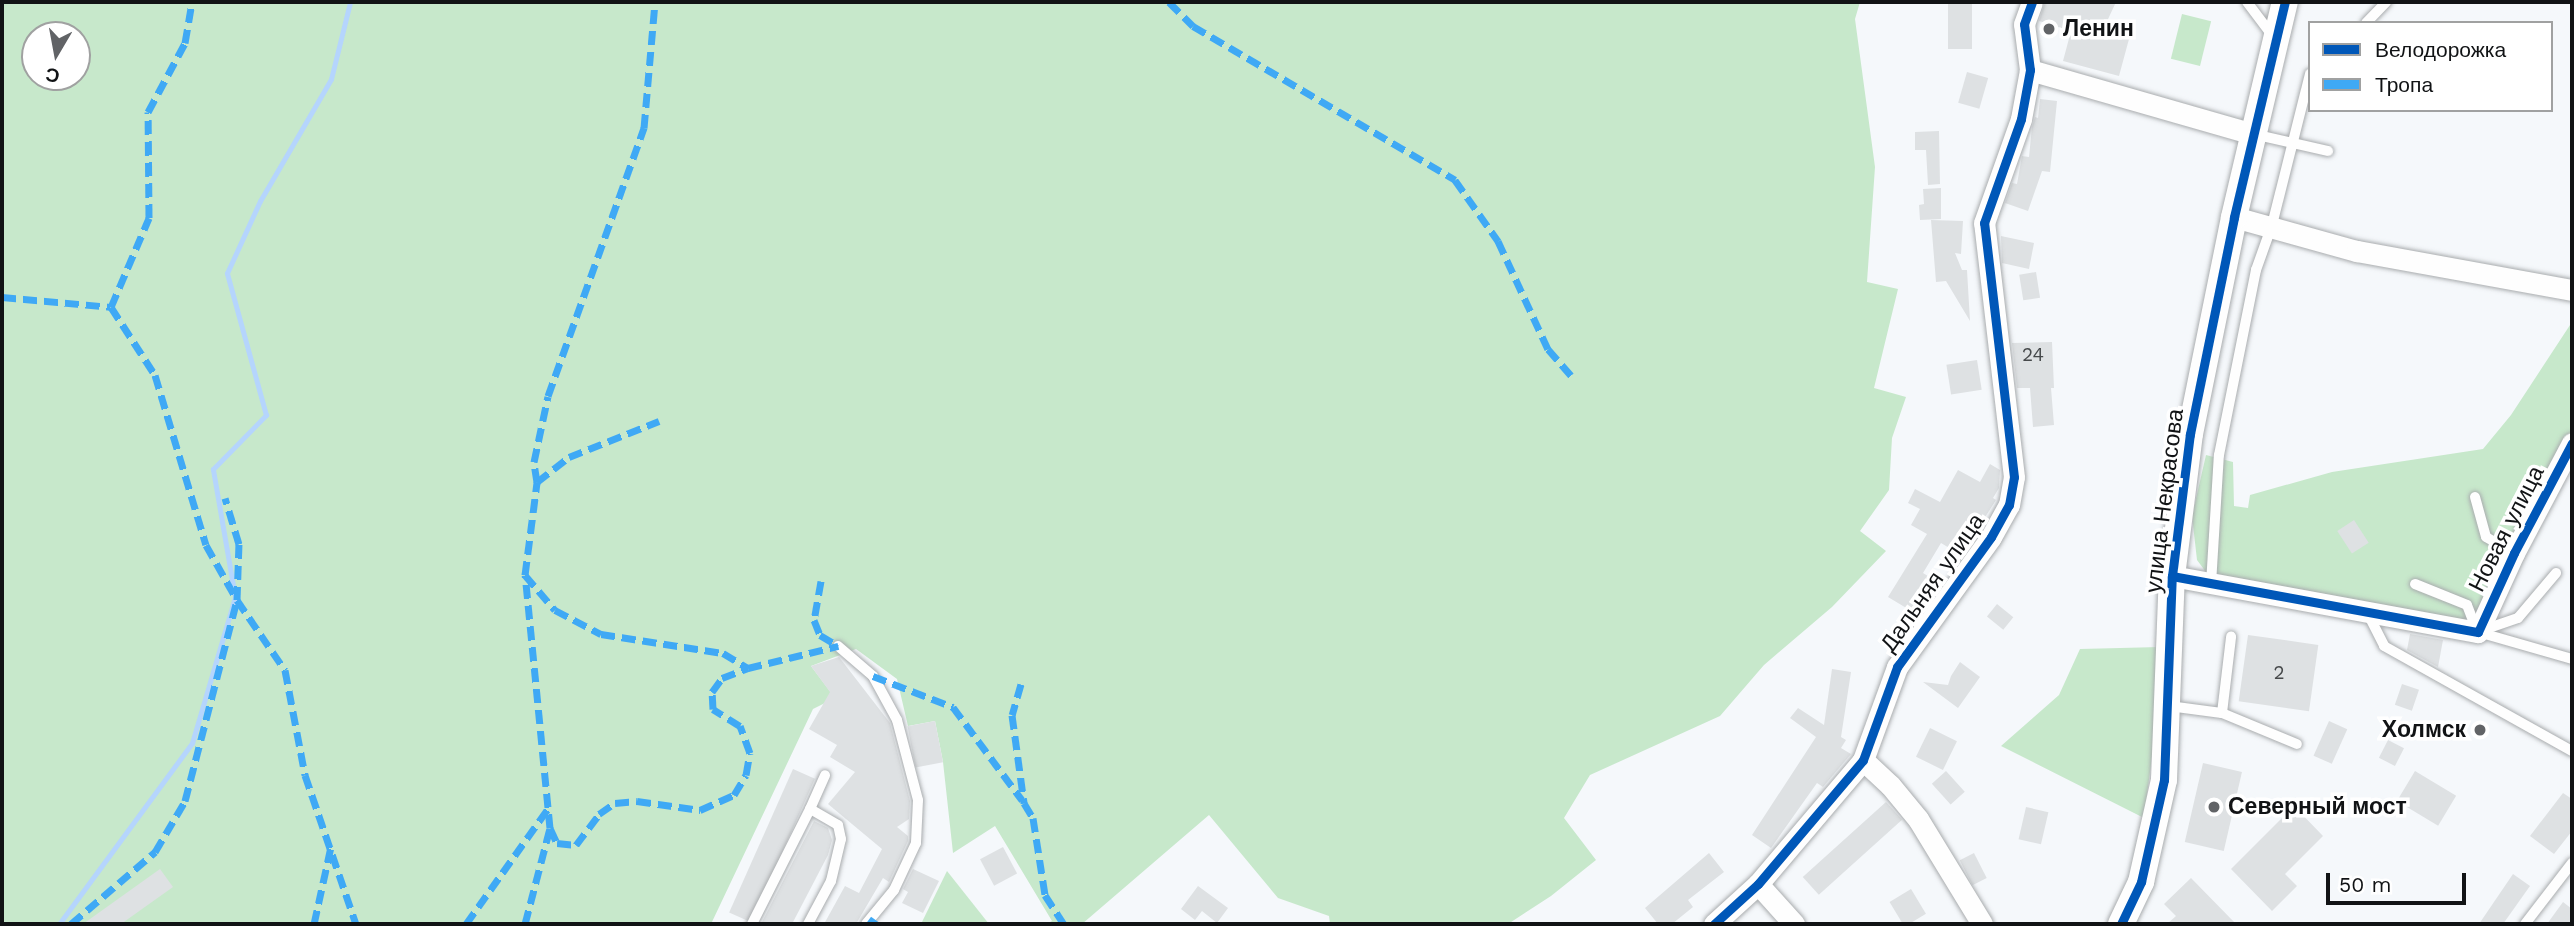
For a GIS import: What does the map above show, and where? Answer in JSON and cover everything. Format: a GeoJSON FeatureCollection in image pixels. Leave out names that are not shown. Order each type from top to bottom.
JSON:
{"type":"FeatureCollection","features":[{"type":"Feature","properties":{"kind":"street","name":"Дальняя улица"},"geometry":{"type":"LineString","coordinates":[[1714,924],[1758,884],[1863,760],[1897,667],[1990,537],[2009,505],[2014,477],[1984,223],[2021,119],[2030,70],[2024,24],[2032,2]]}},
{"type":"Feature","properties":{"kind":"street","name":"улица Некрасова"},"geometry":{"type":"LineString","coordinates":[[2121,924],[2141,882],[2155,834],[2164,780],[2172,576],[2190,434],[2234,217],[2285,2]]}},
{"type":"Feature","properties":{"kind":"street"},"geometry":{"type":"LineString","coordinates":[[2030,70],[2253,134]]}},
{"type":"Feature","properties":{"kind":"street"},"geometry":{"type":"LineString","coordinates":[[2234,217],[2272,225],[2357,251],[2572,290]]}},
{"type":"Feature","properties":{"kind":"street","name":"Новая улица"},"geometry":{"type":"LineString","coordinates":[[2478,632],[2514,554],[2572,443]]}},
{"type":"Feature","properties":{"kind":"street"},"geometry":{"type":"LineString","coordinates":[[2172,576],[2478,632]]}},
{"type":"Feature","properties":{"kind":"street"},"geometry":{"type":"LineString","coordinates":[[1863,760],[1890,785],[1918,819],[1982,924]]}},
{"type":"Feature","properties":{"kind":"street"},"geometry":{"type":"LineString","coordinates":[[1758,884],[1794,924]]}},
{"type":"Feature","properties":{"kind":"lane"},"geometry":{"type":"LineString","coordinates":[[2247,2],[2276,40]]}},
{"type":"Feature","properties":{"kind":"lane"},"geometry":{"type":"LineString","coordinates":[[2368,21],[2386,2]]}},
{"type":"Feature","properties":{"kind":"lane"},"geometry":{"type":"LineString","coordinates":[[2211,584],[2219,456],[2256,270],[2272,225],[2308,81]]}},
{"type":"Feature","properties":{"kind":"lane"},"geometry":{"type":"LineString","coordinates":[[2253,134],[2328,151]]}},
{"type":"Feature","properties":{"kind":"lane"},"geometry":{"type":"LineString","coordinates":[[2475,497],[2486,537],[2514,554]]}},
{"type":"Feature","properties":{"kind":"lane"},"geometry":{"type":"LineString","coordinates":[[2478,632],[2518,618],[2556,573]]}},
{"type":"Feature","properties":{"kind":"lane"},"geometry":{"type":"LineString","coordinates":[[2415,584],[2467,605],[2478,632]]}},
{"type":"Feature","properties":{"kind":"lane"},"geometry":{"type":"LineString","coordinates":[[2367,612],[2384,646],[2572,751]]}},
{"type":"Feature","properties":{"kind":"lane"},"geometry":{"type":"LineString","coordinates":[[2478,632],[2572,659]]}},
{"type":"Feature","properties":{"kind":"lane"},"geometry":{"type":"LineString","coordinates":[[2222,713],[2231,637]]}},
{"type":"Feature","properties":{"kind":"lane"},"geometry":{"type":"LineString","coordinates":[[838,646],[873,676],[891,709],[918,800],[916,843],[894,890],[866,924]]}},
{"type":"Feature","properties":{"kind":"lane"},"geometry":{"type":"LineString","coordinates":[[2169,706],[2222,713],[2297,744]]}},
{"type":"Feature","properties":{"kind":"lane"},"geometry":{"type":"LineString","coordinates":[[752,924],[825,775]]}},
{"type":"Feature","properties":{"kind":"lane"},"geometry":{"type":"LineString","coordinates":[[808,924],[831,880],[841,839],[838,825],[810,808]]}},
{"type":"Feature","properties":{"kind":"lane"},"geometry":{"type":"LineString","coordinates":[[2525,924],[2572,863]]}},
{"type":"Feature","properties":{"kind":"green space"},"geometry":{"type":"Polygon","coordinates":[[[2,2],[1860,2],[1855,19],[1875,167],[1867,282],[1898,289],[1874,388],[1906,397],[1892,438],[1889,490],[1860,531],[1886,551],[1832,607],[1764,665],[1720,716],[1590,775],[1564,818],[1596,860],[1551,896],[1508,924],[1330,924],[1329,916],[1278,898],[1209,815],[1082,924],[1046,924],[1052,921],[995,826],[953,853],[943,762],[935,721],[908,726],[897,679],[856,649],[811,666],[835,698],[813,709],[711,924],[2,924],[2,2]]]}},
{"type":"Feature","properties":{"kind":"green space"},"geometry":{"type":"Polygon","coordinates":[[[2182,14],[2211,21],[2200,66],[2171,59],[2182,14]]]}},
{"type":"Feature","properties":{"kind":"green space"},"geometry":{"type":"Polygon","coordinates":[[[2572,322],[2572,431],[2477,610],[2466,620],[2206,572],[2197,560],[2192,516],[2206,455],[2233,462],[2234,506],[2248,508],[2250,495],[2332,472],[2483,449],[2511,415],[2572,322]]]}},
{"type":"Feature","properties":{"kind":"green space"},"geometry":{"type":"Polygon","coordinates":[[[2160,647],[2159,703],[2144,818],[2001,746],[2059,695],[2080,649],[2160,647]]]}},
{"type":"Feature","properties":{"kind":"green space"},"geometry":{"type":"Polygon","coordinates":[[[947,871],[989,924],[921,924],[947,871]]]}},
{"type":"Feature","properties":{"kind":"building"},"geometry":{"type":"Polygon","coordinates":[[[1948,2],[1972,2],[1972,49],[1948,49],[1948,2]]]}},
{"type":"Feature","properties":{"kind":"building"},"geometry":{"type":"Polygon","coordinates":[[[2045,2],[2116,2],[2102,32],[2129,39],[2119,76],[2063,61],[2071,31],[2039,21],[2045,2]]]}},
{"type":"Feature","properties":{"kind":"building"},"geometry":{"type":"Polygon","coordinates":[[[1967,72],[1988,78],[1979,109],[1958,103],[1967,72]]]}},
{"type":"Feature","properties":{"kind":"building"},"geometry":{"type":"Polygon","coordinates":[[[2040,99],[2057,101],[2050,172],[2042,171],[2028,211],[2005,203],[2012,183],[2017,184],[2022,156],[2029,157],[2032,127],[2035,117],[2038,118],[2040,99]]]}},
{"type":"Feature","properties":{"kind":"building"},"geometry":{"type":"Polygon","coordinates":[[[1939,131],[1940,184],[1928,185],[1926,150],[1915,150],[1915,132],[1939,131]]]}},
{"type":"Feature","properties":{"kind":"building"},"geometry":{"type":"Polygon","coordinates":[[[1941,188],[1941,219],[1920,220],[1919,205],[1924,204],[1923,189],[1941,188]]]}},
{"type":"Feature","properties":{"kind":"building"},"geometry":{"type":"Polygon","coordinates":[[[1931,220],[1963,221],[1961,254],[1955,253],[1962,270],[1967,270],[1970,321],[1946,281],[1936,282],[1931,220]]]}},
{"type":"Feature","properties":{"kind":"building"},"geometry":{"type":"Polygon","coordinates":[[[2001,236],[2034,243],[2029,269],[2002,263],[2001,236]]]}},
{"type":"Feature","properties":{"kind":"building"},"geometry":{"type":"Polygon","coordinates":[[[2036,272],[2040,298],[2023,300],[2019,275],[2036,272]]]}},
{"type":"Feature","properties":{"kind":"building"},"geometry":{"type":"Polygon","coordinates":[[[2052,342],[2054,388],[2051,388],[2054,425],[2033,427],[2030,388],[2017,388],[2012,343],[2052,342]]]}},
{"type":"Feature","properties":{"kind":"building"},"geometry":{"type":"Polygon","coordinates":[[[1977,360],[1982,390],[1951,394],[1946,365],[1977,360]]]}},
{"type":"Feature","properties":{"kind":"building"},"geometry":{"type":"Polygon","coordinates":[[[1990,464],[2000,470],[1999,488],[1993,498],[1996,500],[1961,555],[1941,543],[1923,573],[1941,584],[1914,621],[1904,614],[1908,609],[1888,597],[1927,534],[1911,525],[1920,509],[1908,503],[1915,489],[1940,502],[1958,470],[1980,482],[1990,464]]]}},
{"type":"Feature","properties":{"kind":"building"},"geometry":{"type":"Polygon","coordinates":[[[2354,520],[2369,543],[2352,554],[2337,531],[2354,520]]]}},
{"type":"Feature","properties":{"kind":"building"},"geometry":{"type":"Polygon","coordinates":[[[1997,604],[2013,617],[2003,630],[1987,616],[1997,604]]]}},
{"type":"Feature","properties":{"kind":"building"},"geometry":{"type":"Polygon","coordinates":[[[2410,634],[2443,640],[2438,667],[2407,650],[2410,634]]]}},
{"type":"Feature","properties":{"kind":"building"},"geometry":{"type":"Polygon","coordinates":[[[2248,635],[2318,645],[2309,711],[2239,701],[2248,635]]]}},
{"type":"Feature","properties":{"kind":"building"},"geometry":{"type":"Polygon","coordinates":[[[839,657],[890,723],[910,801],[909,819],[897,827],[908,836],[908,841],[889,882],[883,878],[856,924],[824,924],[845,886],[859,893],[882,849],[828,804],[855,772],[830,757],[837,745],[809,729],[830,692],[811,666],[839,657]]]}},
{"type":"Feature","properties":{"kind":"building"},"geometry":{"type":"Polygon","coordinates":[[[1960,662],[1980,677],[1958,708],[1923,682],[1948,685],[1960,662]]]}},
{"type":"Feature","properties":{"kind":"building"},"geometry":{"type":"Polygon","coordinates":[[[1832,669],[1851,672],[1841,737],[1846,740],[1841,748],[1851,754],[1823,787],[1817,783],[1771,848],[1752,835],[1816,737],[1790,718],[1798,708],[1824,725],[1832,669]]]}},
{"type":"Feature","properties":{"kind":"building"},"geometry":{"type":"Polygon","coordinates":[[[2402,684],[2419,690],[2412,711],[2395,705],[2402,684]]]}},
{"type":"Feature","properties":{"kind":"building"},"geometry":{"type":"Polygon","coordinates":[[[935,721],[943,762],[916,768],[908,726],[935,721]]]}},
{"type":"Feature","properties":{"kind":"building"},"geometry":{"type":"Polygon","coordinates":[[[2329,721],[2347,729],[2332,764],[2314,756],[2329,721]]]}},
{"type":"Feature","properties":{"kind":"building","name":"Холмск"},"geometry":{"type":"Polygon","coordinates":[[[2477,721],[2483,721],[2488,729],[2486,735],[2477,737],[2472,732],[2472,726],[2477,721]]]}},
{"type":"Feature","properties":{"kind":"building"},"geometry":{"type":"Polygon","coordinates":[[[1930,728],[1957,741],[1943,770],[1916,757],[1930,728]]]}},
{"type":"Feature","properties":{"kind":"building"},"geometry":{"type":"Polygon","coordinates":[[[2388,740],[2404,748],[2395,766],[2379,758],[2388,740]]]}},
{"type":"Feature","properties":{"kind":"building","name":"Северный мост"},"geometry":{"type":"Polygon","coordinates":[[[2203,763],[2242,772],[2224,851],[2185,842],[2203,763]]]}},
{"type":"Feature","properties":{"kind":"building"},"geometry":{"type":"Polygon","coordinates":[[[793,769],[815,779],[751,922],[729,912],[793,769]]]}},
{"type":"Feature","properties":{"kind":"building"},"geometry":{"type":"Polygon","coordinates":[[[1946,771],[1965,792],[1951,805],[1932,784],[1946,771]]]}},
{"type":"Feature","properties":{"kind":"building"},"geometry":{"type":"Polygon","coordinates":[[[2415,771],[2456,796],[2438,826],[2397,801],[2415,771]]]}},
{"type":"Feature","properties":{"kind":"building"},"geometry":{"type":"Polygon","coordinates":[[[2563,793],[2572,799],[2572,831],[2554,854],[2530,836],[2563,793]]]}},
{"type":"Feature","properties":{"kind":"building"},"geometry":{"type":"Polygon","coordinates":[[[1886,802],[1902,820],[1819,895],[1803,877],[1886,802]]]}},
{"type":"Feature","properties":{"kind":"building"},"geometry":{"type":"Polygon","coordinates":[[[2294,806],[2323,836],[2285,874],[2297,886],[2272,911],[2231,869],[2294,806]]]}},
{"type":"Feature","properties":{"kind":"building"},"geometry":{"type":"Polygon","coordinates":[[[2026,807],[2048,812],[2041,844],[2019,839],[2026,807]]]}},
{"type":"Feature","properties":{"kind":"building"},"geometry":{"type":"Polygon","coordinates":[[[814,821],[828,828],[832,840],[828,855],[792,924],[761,924],[814,821]]]}},
{"type":"Feature","properties":{"kind":"building"},"geometry":{"type":"Polygon","coordinates":[[[1003,847],[1017,873],[994,886],[980,859],[1003,847]]]}},
{"type":"Feature","properties":{"kind":"building"},"geometry":{"type":"Polygon","coordinates":[[[1709,853],[1724,872],[1688,900],[1693,907],[1672,924],[1658,924],[1645,908],[1709,853]]]}},
{"type":"Feature","properties":{"kind":"building"},"geometry":{"type":"Polygon","coordinates":[[[1974,853],[1987,878],[1972,885],[1960,860],[1974,853]]]}},
{"type":"Feature","properties":{"kind":"building"},"geometry":{"type":"Polygon","coordinates":[[[160,869],[173,887],[121,924],[83,924],[160,869]]]}},
{"type":"Feature","properties":{"kind":"building"},"geometry":{"type":"Polygon","coordinates":[[[913,869],[939,881],[923,913],[902,903],[908,892],[903,889],[913,869]]]}},
{"type":"Feature","properties":{"kind":"building"},"geometry":{"type":"Polygon","coordinates":[[[2513,874],[2530,886],[2503,924],[2479,924],[2513,874]]]}},
{"type":"Feature","properties":{"kind":"building"},"geometry":{"type":"Polygon","coordinates":[[[2191,878],[2236,924],[2167,924],[2176,916],[2164,904],[2191,878]]]}},
{"type":"Feature","properties":{"kind":"building"},"geometry":{"type":"Polygon","coordinates":[[[1198,886],[1228,908],[1217,923],[1202,911],[1195,920],[1181,909],[1198,886]]]}},
{"type":"Feature","properties":{"kind":"building"},"geometry":{"type":"Polygon","coordinates":[[[1911,889],[1926,914],[1909,924],[1903,924],[1890,902],[1911,889]]]}},
{"type":"Feature","properties":{"kind":"building"},"geometry":{"type":"Polygon","coordinates":[[[2563,902],[2572,909],[2572,924],[2547,924],[2563,902]]]}},
{"type":"Feature","properties":{"kind":"waterway"},"geometry":{"type":"LineString","coordinates":[[59,924],[192,743],[235,597],[213,469],[266,415],[227,273],[260,201],[331,79],[350,2]]}},
{"type":"Feature","properties":{"kind":"marked path"},"geometry":{"type":"LineString","coordinates":[[111,307],[149,218],[148,112],[185,43],[192,2]]}},
{"type":"Feature","properties":{"kind":"marked path"},"geometry":{"type":"LineString","coordinates":[[525,924],[550,828],[525,575],[537,482],[534,462],[548,396],[644,128],[655,2]]}},
{"type":"Feature","properties":{"kind":"marked path"},"geometry":{"type":"LineString","coordinates":[[1169,2],[1193,26],[1455,180],[1498,241],[1548,349],[1571,375]]}},
{"type":"Feature","properties":{"kind":"marked path"},"geometry":{"type":"LineString","coordinates":[[2,297],[111,307],[155,375],[206,545],[237,600],[285,670],[305,775],[356,924]]}},
{"type":"Feature","properties":{"kind":"marked path"},"geometry":{"type":"LineString","coordinates":[[537,482],[569,457],[659,421]]}},
{"type":"Feature","properties":{"kind":"marked path"},"geometry":{"type":"LineString","coordinates":[[71,924],[155,852],[185,801],[237,600],[239,544],[225,498]]}},
{"type":"Feature","properties":{"kind":"marked path"},"geometry":{"type":"LineString","coordinates":[[525,575],[555,610],[601,634],[723,653],[748,668],[838,646]]}},
{"type":"Feature","properties":{"kind":"marked path"},"geometry":{"type":"LineString","coordinates":[[821,581],[814,620],[820,635],[838,646]]}},
{"type":"Feature","properties":{"kind":"marked path"},"geometry":{"type":"LineString","coordinates":[[550,828],[557,843],[576,845],[599,814],[615,803],[637,801],[700,810],[734,795],[746,775],[750,753],[740,726],[713,709],[712,692],[722,678],[748,668]]}},
{"type":"Feature","properties":{"kind":"marked path"},"geometry":{"type":"LineString","coordinates":[[873,676],[953,707],[1022,800]]}},
{"type":"Feature","properties":{"kind":"marked path"},"geometry":{"type":"LineString","coordinates":[[1021,684],[1012,715],[1024,803],[1033,818],[1045,895],[1064,924]]}},
{"type":"Feature","properties":{"kind":"marked path"},"geometry":{"type":"LineString","coordinates":[[466,924],[549,807]]}},
{"type":"Feature","properties":{"kind":"marked path"},"geometry":{"type":"LineString","coordinates":[[314,924],[331,847]]}},
{"type":"Feature","properties":{"kind":"marked path"},"geometry":{"type":"LineString","coordinates":[[869,919],[876,924]]}},
{"type":"Feature","properties":{"kind":"cycle path"},"geometry":{"type":"LineString","coordinates":[[1714,924],[1758,884],[1863,760],[1897,667],[1991,537],[2009,505],[2014,477],[1984,223],[2021,119],[2030,70],[2024,24],[2032,2]]}},
{"type":"Feature","properties":{"kind":"cycle path"},"geometry":{"type":"LineString","coordinates":[[2121,924],[2141,882],[2164,780],[2172,576],[2190,434],[2234,217],[2285,2]]}},
{"type":"Feature","properties":{"kind":"cycle path"},"geometry":{"type":"LineString","coordinates":[[2172,576],[2478,632],[2514,553],[2572,443]]}},
{"type":"Feature","properties":{"kind":"place","name":"Ленин"},"geometry":{"type":"Point","coordinates":[2049,29]}},
{"type":"Feature","properties":{"kind":"place","name":"Холмск"},"geometry":{"type":"Point","coordinates":[2480,730]}},
{"type":"Feature","properties":{"kind":"place","name":"Северный мост"},"geometry":{"type":"Point","coordinates":[2214,807]}}]}
